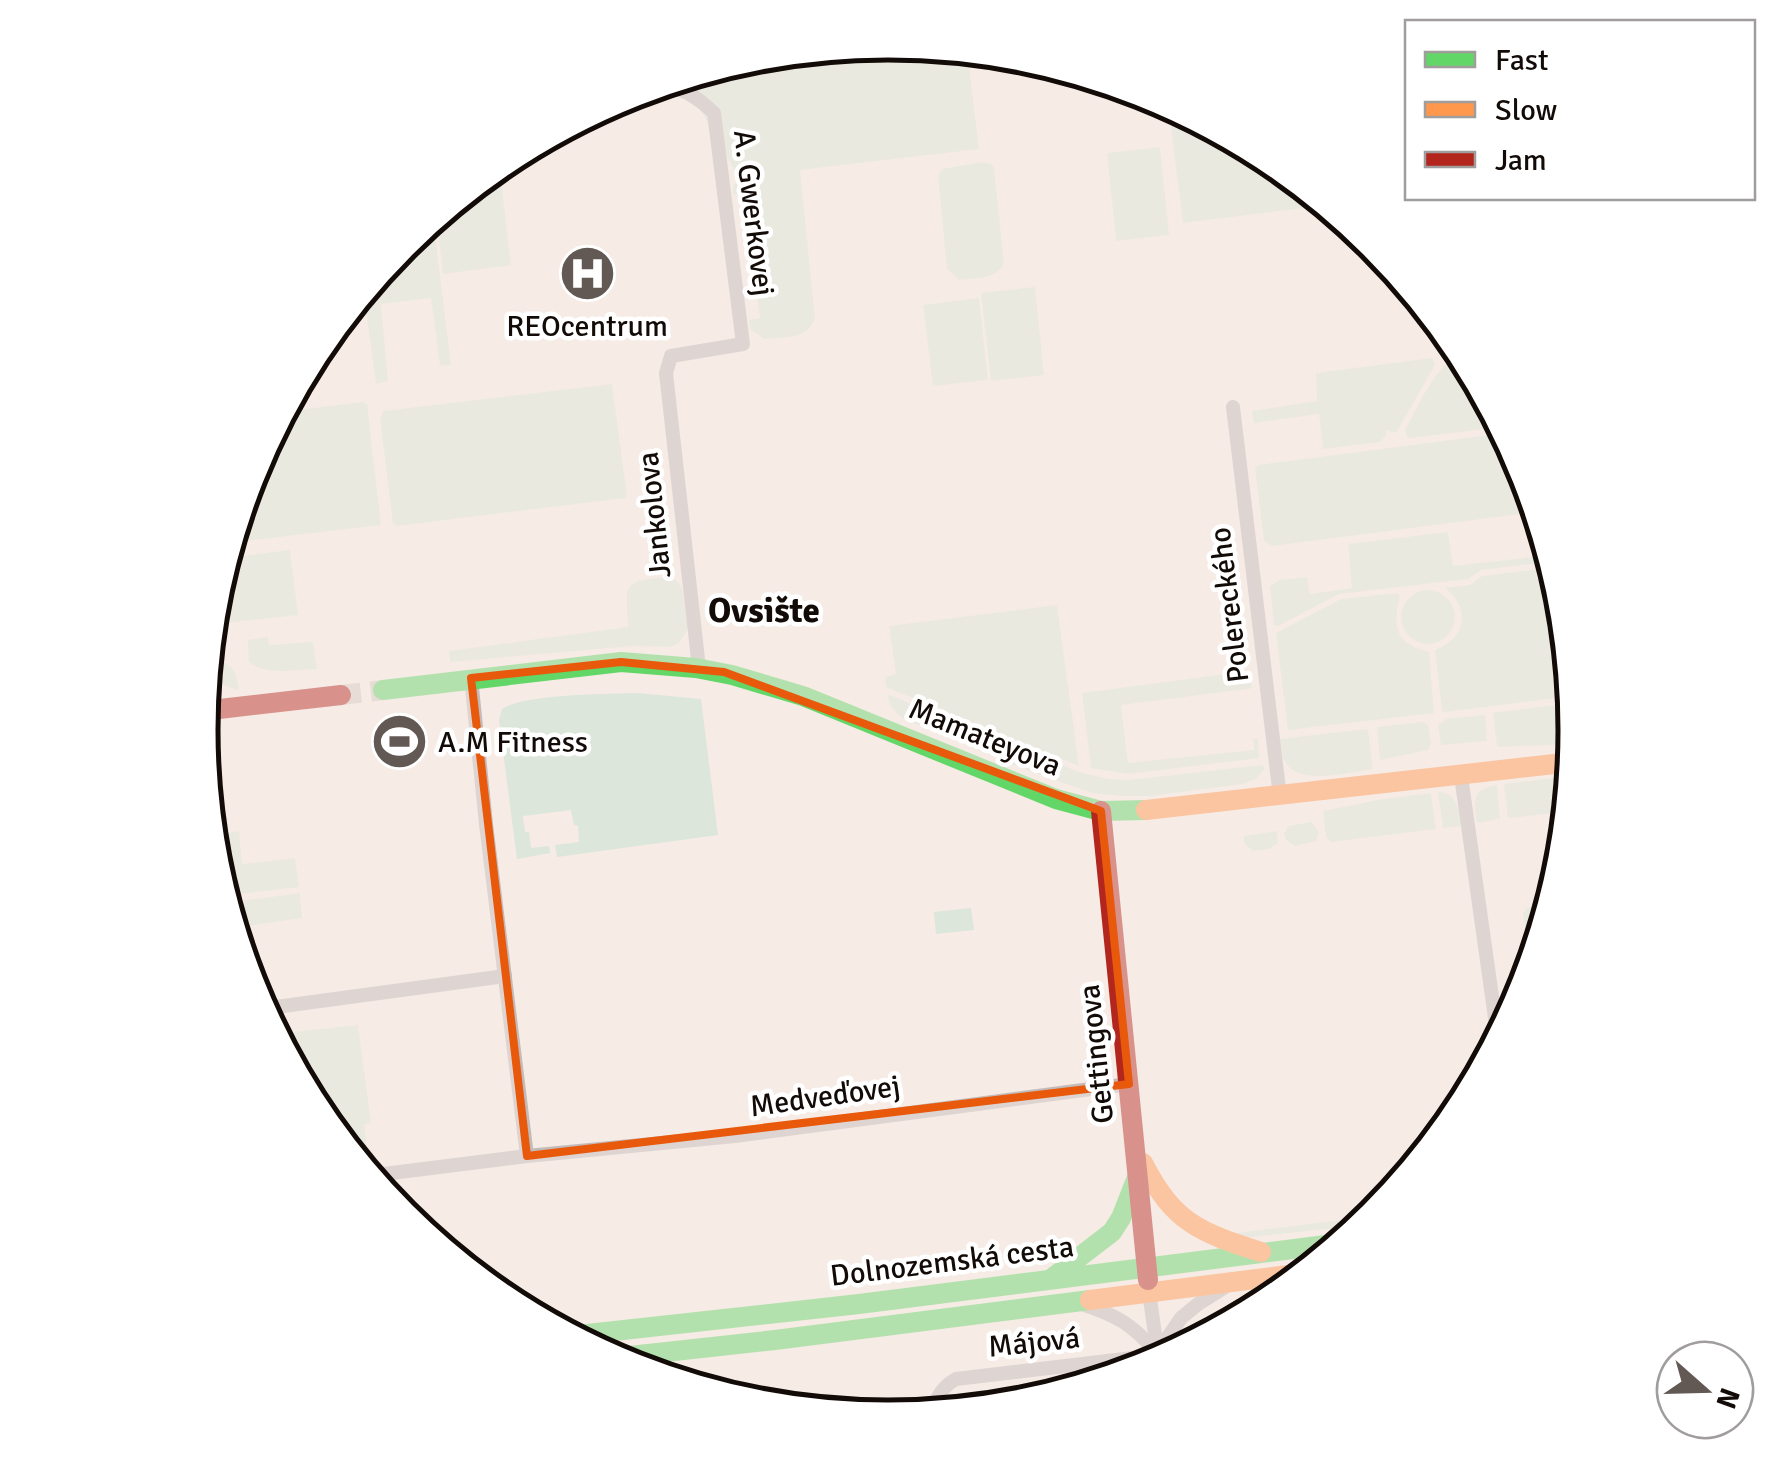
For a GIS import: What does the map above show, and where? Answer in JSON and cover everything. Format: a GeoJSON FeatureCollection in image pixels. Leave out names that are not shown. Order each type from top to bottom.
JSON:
{"type":"FeatureCollection","features":[{"type":"Feature","properties":{"kind":"street"},"geometry":{"type":"LineString","coordinates":[[686,92],[692,93],[692,90]]}},
{"type":"Feature","properties":{"kind":"street","name":"A. Gwerkovej"},"geometry":{"type":"LineString","coordinates":[[671,356],[743,344],[714,113],[692,93]]}},
{"type":"Feature","properties":{"kind":"street","name":"Jankolova"},"geometry":{"type":"LineString","coordinates":[[671,356],[666,373],[699,668]]}},
{"type":"Feature","properties":{"kind":"street","name":"Polereckého"},"geometry":{"type":"LineString","coordinates":[[1233,407],[1280,797]]}},
{"type":"Feature","properties":{"kind":"street","name":"Mamateyova"},"geometry":{"type":"LineString","coordinates":[[383,690],[620,662],[699,668],[778,686],[1056,800],[1100,811],[1145,812],[1556,764]]}},
{"type":"Feature","properties":{"kind":"street"},"geometry":{"type":"LineString","coordinates":[[471,678],[527,1156]]}},
{"type":"Feature","properties":{"kind":"street"},"geometry":{"type":"LineString","coordinates":[[219,705],[340,696]]}},
{"type":"Feature","properties":{"kind":"street"},"geometry":{"type":"LineString","coordinates":[[1462,776],[1496,1007]]}},
{"type":"Feature","properties":{"kind":"street","name":"Gettingova"},"geometry":{"type":"LineString","coordinates":[[1100,811],[1149,1292]]}},
{"type":"Feature","properties":{"kind":"street"},"geometry":{"type":"LineString","coordinates":[[278,1007],[506,976]]}},
{"type":"Feature","properties":{"kind":"street","name":"Medveďovej"},"geometry":{"type":"LineString","coordinates":[[386,1174],[735,1136],[1129,1084]]}},
{"type":"Feature","properties":{"kind":"street"},"geometry":{"type":"LineString","coordinates":[[1136,1147],[1158,1192],[1179,1217],[1205,1234],[1262,1252]]}},
{"type":"Feature","properties":{"kind":"street"},"geometry":{"type":"LineString","coordinates":[[1052,1279],[1112,1232],[1138,1173]]}},
{"type":"Feature","properties":{"kind":"street","name":"Dolnozemská cesta"},"geometry":{"type":"LineString","coordinates":[[596,1333],[1315,1245]]}},
{"type":"Feature","properties":{"kind":"street","name":"Dolnozemská cesta"},"geometry":{"type":"LineString","coordinates":[[646,1354],[1273,1278]]}},
{"type":"Feature","properties":{"kind":"street"},"geometry":{"type":"LineString","coordinates":[[1166,1339],[1180,1318],[1234,1282]]}},
{"type":"Feature","properties":{"kind":"street"},"geometry":{"type":"LineString","coordinates":[[1149,1292],[1156,1344]]}},
{"type":"Feature","properties":{"kind":"street"},"geometry":{"type":"LineString","coordinates":[[1072,1301],[1130,1325],[1150,1346]]}},
{"type":"Feature","properties":{"kind":"street","name":"Májová"},"geometry":{"type":"LineString","coordinates":[[938,1398],[945,1385],[956,1379],[1110,1361]]}},
{"type":"Feature","properties":{"kind":"highlighted area"},"geometry":{"type":"Polygon","coordinates":[[[621,662],[724,672],[1101,811],[1129,1084],[527,1156],[471,678],[621,662]]]}},
{"type":"Feature","properties":{"kind":"shaded area"},"geometry":{"type":"Polygon","coordinates":[[[844,61],[969,65],[979,149],[800,170],[815,318],[801,334],[764,339],[750,329],[749,320],[760,318],[744,194],[733,195],[739,178],[700,109],[676,95],[757,73],[844,61]]]}},
{"type":"Feature","properties":{"kind":"shaded area"},"geometry":{"type":"Polygon","coordinates":[[[1170,123],[1260,173],[1307,208],[1183,223],[1170,123]]]}},
{"type":"Feature","properties":{"kind":"shaded area"},"geometry":{"type":"Polygon","coordinates":[[[1160,147],[1169,235],[1116,241],[1107,153],[1160,147]]]}},
{"type":"Feature","properties":{"kind":"shaded area"},"geometry":{"type":"Polygon","coordinates":[[[982,162],[994,168],[1004,263],[991,275],[959,280],[947,269],[938,176],[942,169],[982,162]]]}},
{"type":"Feature","properties":{"kind":"shaded area"},"geometry":{"type":"Polygon","coordinates":[[[501,183],[511,265],[443,274],[438,233],[501,183]]]}},
{"type":"Feature","properties":{"kind":"shaded area"},"geometry":{"type":"Polygon","coordinates":[[[435,236],[451,365],[440,366],[431,298],[381,304],[388,381],[376,384],[366,310],[435,236]]]}},
{"type":"Feature","properties":{"kind":"shaded area"},"geometry":{"type":"Polygon","coordinates":[[[1035,287],[1044,375],[991,381],[981,293],[1035,287]]]}},
{"type":"Feature","properties":{"kind":"shaded area"},"geometry":{"type":"Polygon","coordinates":[[[979,298],[988,380],[933,386],[923,305],[979,298]]]}},
{"type":"Feature","properties":{"kind":"shaded area"},"geometry":{"type":"Polygon","coordinates":[[[1432,358],[1435,365],[1396,433],[1386,430],[1380,442],[1323,449],[1319,414],[1254,423],[1252,411],[1317,401],[1316,373],[1432,358]]]}},
{"type":"Feature","properties":{"kind":"shaded area"},"geometry":{"type":"Polygon","coordinates":[[[1448,363],[1485,429],[1407,437],[1405,430],[1448,363]]]}},
{"type":"Feature","properties":{"kind":"shaded area"},"geometry":{"type":"Polygon","coordinates":[[[612,384],[625,498],[393,524],[380,418],[384,411],[612,384]]]}},
{"type":"Feature","properties":{"kind":"shaded area"},"geometry":{"type":"Polygon","coordinates":[[[367,404],[381,525],[245,541],[269,474],[299,410],[367,404]]]}},
{"type":"Feature","properties":{"kind":"shaded area"},"geometry":{"type":"Polygon","coordinates":[[[1489,435],[1522,514],[1272,546],[1264,541],[1255,468],[1489,435]]]}},
{"type":"Feature","properties":{"kind":"shaded area"},"geometry":{"type":"Polygon","coordinates":[[[1448,532],[1453,566],[1535,557],[1537,564],[1481,570],[1468,579],[1339,594],[1274,625],[1270,586],[1280,580],[1307,577],[1310,594],[1352,588],[1348,544],[1448,532]]]}},
{"type":"Feature","properties":{"kind":"shaded area"},"geometry":{"type":"Polygon","coordinates":[[[290,550],[298,615],[226,623],[240,556],[290,550]]]}},
{"type":"Feature","properties":{"kind":"shaded area"},"geometry":{"type":"Polygon","coordinates":[[[1538,569],[1552,643],[1557,698],[1442,711],[1435,650],[1453,638],[1461,622],[1459,604],[1445,588],[1470,585],[1482,576],[1538,569]]]}},
{"type":"Feature","properties":{"kind":"shaded area"},"geometry":{"type":"Polygon","coordinates":[[[667,577],[682,587],[688,629],[679,643],[671,647],[632,646],[450,662],[449,651],[628,627],[629,588],[641,581],[667,577]]]}},
{"type":"Feature","properties":{"kind":"shaded area"},"geometry":{"type":"Polygon","coordinates":[[[1428,590],[1447,598],[1455,617],[1447,636],[1428,644],[1409,636],[1401,617],[1409,598],[1428,590]]]}},
{"type":"Feature","properties":{"kind":"shaded area"},"geometry":{"type":"Polygon","coordinates":[[[1397,593],[1399,632],[1409,644],[1429,652],[1434,713],[1288,730],[1276,633],[1341,599],[1397,593]]]}},
{"type":"Feature","properties":{"kind":"shaded area"},"geometry":{"type":"Polygon","coordinates":[[[1057,605],[1079,766],[886,687],[885,677],[896,674],[889,626],[1057,605]]]}},
{"type":"Feature","properties":{"kind":"shaded area"},"geometry":{"type":"Polygon","coordinates":[[[268,637],[269,645],[313,642],[317,669],[273,671],[249,662],[248,640],[268,637]]]}},
{"type":"Feature","properties":{"kind":"shaded area"},"geometry":{"type":"Polygon","coordinates":[[[221,661],[236,676],[239,690],[219,681],[221,661]]]}},
{"type":"Feature","properties":{"kind":"shaded area"},"geometry":{"type":"Polygon","coordinates":[[[1249,671],[1252,688],[1121,705],[1128,763],[1254,750],[1253,738],[1258,739],[1259,758],[1128,774],[1091,768],[1082,693],[1249,671]]]}},
{"type":"Feature","properties":{"kind":"shaded area"},"geometry":{"type":"Polygon","coordinates":[[[637,693],[701,699],[718,835],[557,857],[555,845],[579,842],[571,810],[523,816],[531,848],[549,846],[550,853],[517,859],[499,720],[502,709],[528,700],[637,693]]]}},
{"type":"Feature","properties":{"kind":"shaded area"},"geometry":{"type":"Polygon","coordinates":[[[887,694],[1079,772],[1108,779],[1262,765],[1265,768],[1256,779],[1243,784],[1150,796],[1092,793],[902,718],[891,707],[887,694]]]}},
{"type":"Feature","properties":{"kind":"shaded area"},"geometry":{"type":"Polygon","coordinates":[[[1557,705],[1557,745],[1497,747],[1493,713],[1557,705]]]}},
{"type":"Feature","properties":{"kind":"shaded area"},"geometry":{"type":"Polygon","coordinates":[[[1485,715],[1487,741],[1441,745],[1438,725],[1446,719],[1485,715]]]}},
{"type":"Feature","properties":{"kind":"shaded area"},"geometry":{"type":"Polygon","coordinates":[[[1423,722],[1428,725],[1428,750],[1380,760],[1377,727],[1423,722]]]}},
{"type":"Feature","properties":{"kind":"shaded area"},"geometry":{"type":"Polygon","coordinates":[[[1366,729],[1373,769],[1313,776],[1293,770],[1283,757],[1280,739],[1366,729]]]}},
{"type":"Feature","properties":{"kind":"shaded area"},"geometry":{"type":"Polygon","coordinates":[[[1556,778],[1552,813],[1508,818],[1504,784],[1556,778]]]}},
{"type":"Feature","properties":{"kind":"shaded area"},"geometry":{"type":"Polygon","coordinates":[[[1497,785],[1500,819],[1477,823],[1478,793],[1497,785]]]}},
{"type":"Feature","properties":{"kind":"shaded area"},"geometry":{"type":"Polygon","coordinates":[[[1438,792],[1454,799],[1461,826],[1443,828],[1438,792]]]}},
{"type":"Feature","properties":{"kind":"shaded area"},"geometry":{"type":"Polygon","coordinates":[[[1431,793],[1436,829],[1331,842],[1326,837],[1323,811],[1431,793]]]}},
{"type":"Feature","properties":{"kind":"shaded area"},"geometry":{"type":"Polygon","coordinates":[[[1312,822],[1319,832],[1316,841],[1295,846],[1286,840],[1288,826],[1312,822]]]}},
{"type":"Feature","properties":{"kind":"shaded area"},"geometry":{"type":"Polygon","coordinates":[[[239,831],[242,864],[295,858],[299,887],[238,894],[226,833],[239,831]]]}},
{"type":"Feature","properties":{"kind":"shaded area"},"geometry":{"type":"Polygon","coordinates":[[[1277,831],[1278,843],[1269,849],[1253,851],[1244,843],[1244,836],[1277,831]]]}},
{"type":"Feature","properties":{"kind":"shaded area"},"geometry":{"type":"Polygon","coordinates":[[[300,893],[302,918],[247,926],[240,901],[300,893]]]}},
{"type":"Feature","properties":{"kind":"shaded area"},"geometry":{"type":"Polygon","coordinates":[[[1534,907],[1526,933],[1523,913],[1534,907]]]}},
{"type":"Feature","properties":{"kind":"shaded area"},"geometry":{"type":"Polygon","coordinates":[[[971,908],[974,930],[936,934],[934,912],[971,908]]]}},
{"type":"Feature","properties":{"kind":"shaded area"},"geometry":{"type":"Polygon","coordinates":[[[358,1025],[371,1123],[364,1125],[368,1152],[330,1102],[290,1032],[358,1025]]]}},
{"type":"Feature","properties":{"kind":"shaded area"},"geometry":{"type":"Polygon","coordinates":[[[1344,1220],[1335,1228],[1243,1238],[1226,1236],[1344,1220]]]}},
{"type":"Feature","properties":{"kind":"tunnel"},"geometry":{"type":"LineString","coordinates":[[341,695],[383,690]]}},
{"type":"Feature","properties":{"kind":"traffic: fast"},"geometry":{"type":"LineString","coordinates":[[383,690],[621,662],[696,668],[803,696],[1056,799],[1101,811],[1146,810]]}},
{"type":"Feature","properties":{"kind":"traffic: fast"},"geometry":{"type":"LineString","coordinates":[[1051,1279],[1112,1232],[1136,1180]]}},
{"type":"Feature","properties":{"kind":"traffic: fast"},"geometry":{"type":"LineString","coordinates":[[596,1333],[1314,1246]]}},
{"type":"Feature","properties":{"kind":"traffic: fast"},"geometry":{"type":"LineString","coordinates":[[645,1354],[1090,1300]]}},
{"type":"Feature","properties":{"kind":"traffic: slow"},"geometry":{"type":"LineString","coordinates":[[1146,810],[1556,764]]}},
{"type":"Feature","properties":{"kind":"traffic: slow"},"geometry":{"type":"LineString","coordinates":[[1143,1163],[1166,1199],[1190,1222],[1261,1252]]}},
{"type":"Feature","properties":{"kind":"traffic: slow"},"geometry":{"type":"LineString","coordinates":[[1090,1300],[1274,1277]]}},
{"type":"Feature","properties":{"kind":"traffic: jam"},"geometry":{"type":"LineString","coordinates":[[218,709],[341,695]]}},
{"type":"Feature","properties":{"kind":"traffic: jam"},"geometry":{"type":"LineString","coordinates":[[1101,811],[1148,1280]]}},
{"type":"Feature","properties":{"kind":"place","name":"REOcentrum"},"geometry":{"type":"Point","coordinates":[587,273]}},
{"type":"Feature","properties":{"kind":"place","name":"A.M Fitness"},"geometry":{"type":"Point","coordinates":[399,742]}},
{"type":"Feature","properties":{"kind":"district","name":"Ovsište"},"geometry":{"type":"Point","coordinates":[764,610]}}]}
